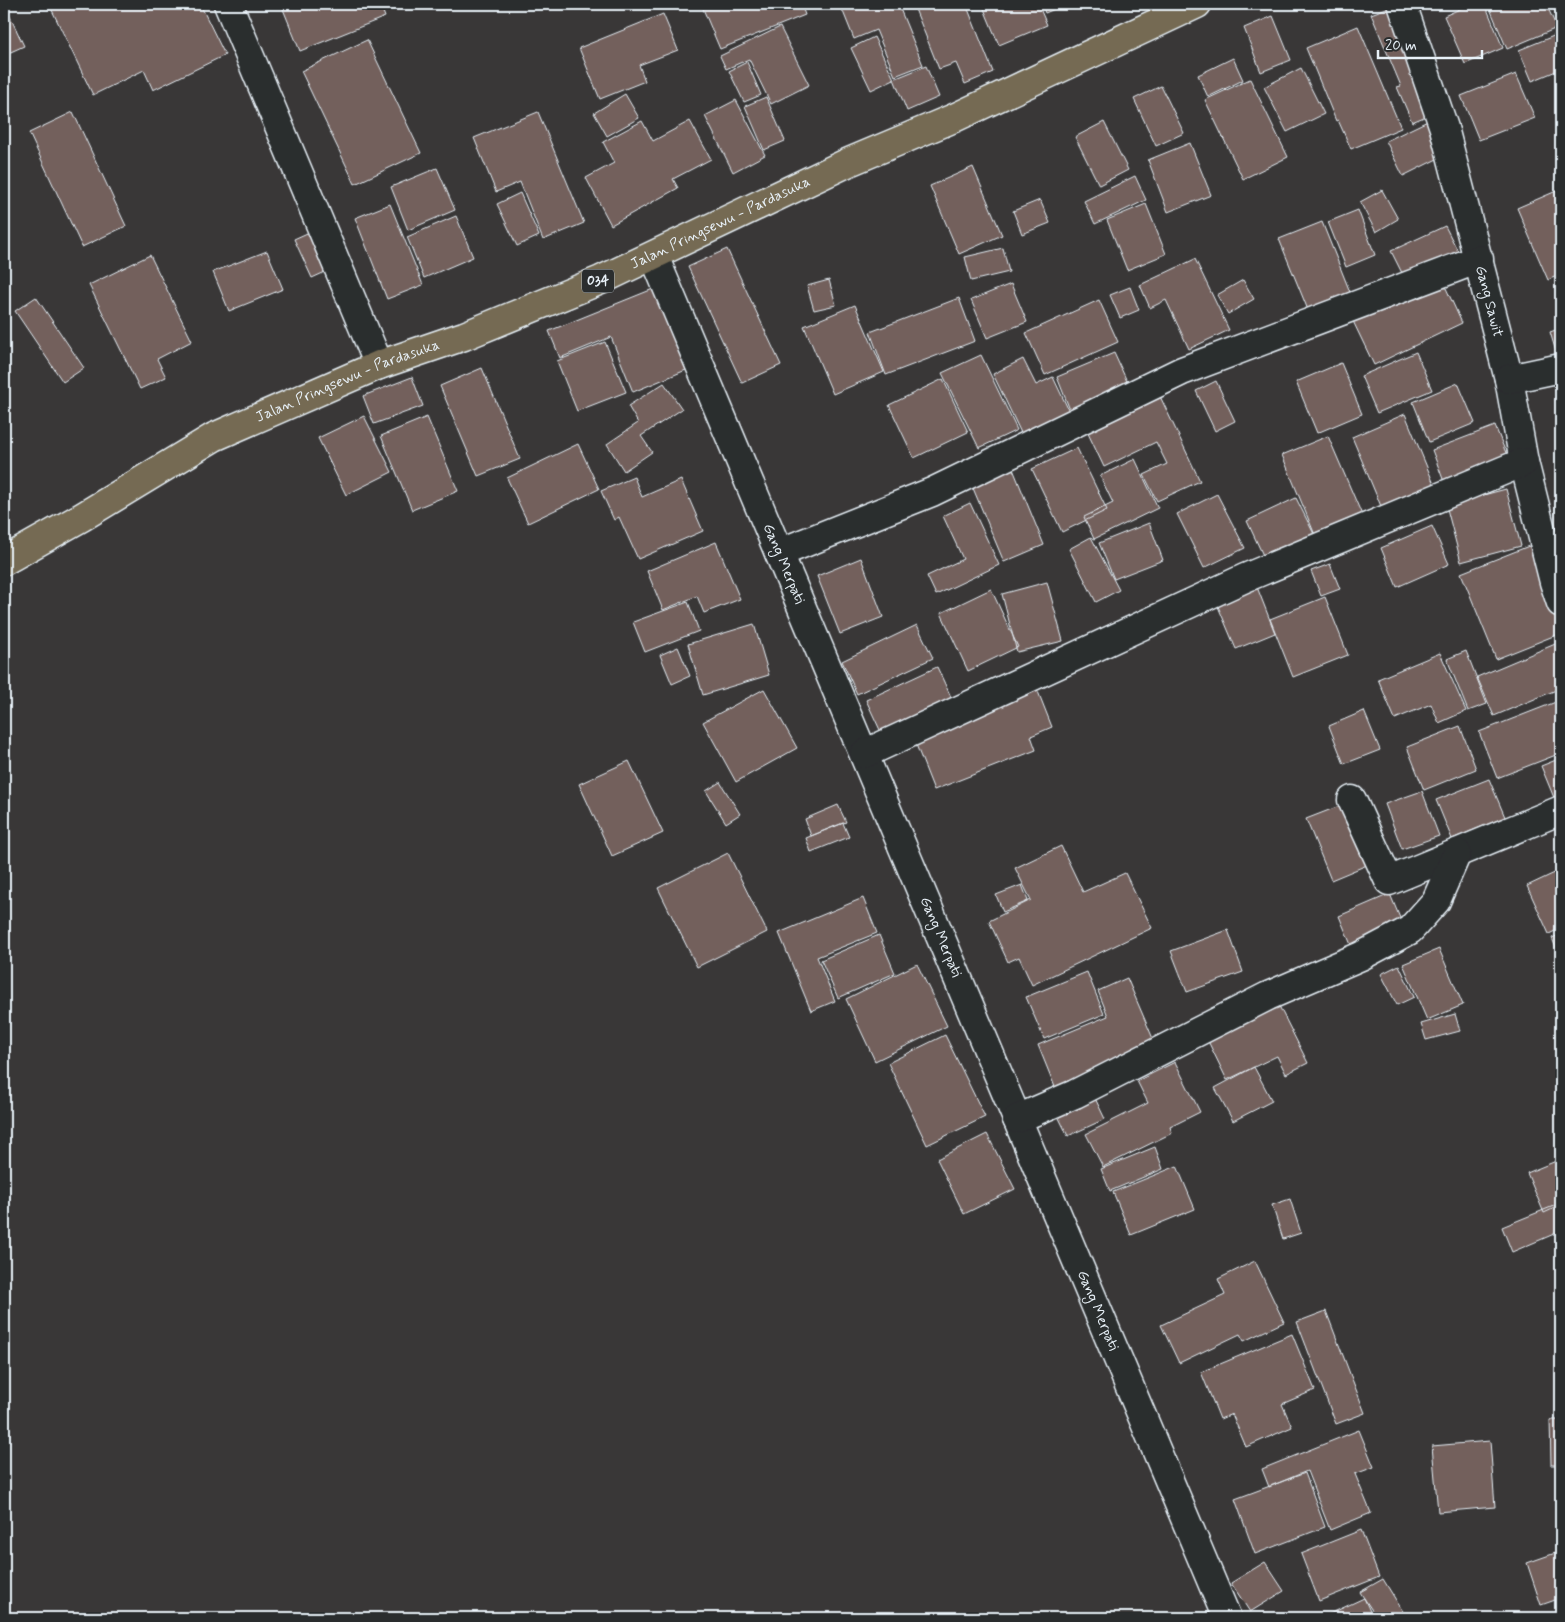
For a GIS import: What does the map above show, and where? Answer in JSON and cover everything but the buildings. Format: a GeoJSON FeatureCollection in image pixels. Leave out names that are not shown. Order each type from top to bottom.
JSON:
{"type":"FeatureCollection","features":[{"type":"Feature","properties":{"kind":"main road","name":"Jalan Pringsewu - Pardasuka"},"geometry":{"type":"LineString","coordinates":[[4,562],[214,437],[379,365],[464,336],[602,280],[850,162],[954,118],[1197,4]]}},
{"type":"Feature","properties":{"kind":"street"},"geometry":{"type":"LineString","coordinates":[[228,4],[379,365]]}},
{"type":"Feature","properties":{"kind":"street","name":"Gang Sawit"},"geometry":{"type":"LineString","coordinates":[[1402,4],[1444,128],[1509,379],[1524,462],[1561,603]]}},
{"type":"Feature","properties":{"kind":"street","name":"Gang Merpati"},"geometry":{"type":"LineString","coordinates":[[654,256],[1227,1618]]}},
{"type":"Feature","properties":{"kind":"street"},"geometry":{"type":"LineString","coordinates":[[779,553],[932,492],[1182,370],[1478,259]]}},
{"type":"Feature","properties":{"kind":"street"},"geometry":{"type":"LineString","coordinates":[[1509,379],[1561,368]]}},
{"type":"Feature","properties":{"kind":"street"},"geometry":{"type":"LineString","coordinates":[[864,754],[1245,578],[1524,462]]}},
{"type":"Feature","properties":{"kind":"street"},"geometry":{"type":"LineString","coordinates":[[1352,800],[1389,881],[1561,810]]}},
{"type":"Feature","properties":{"kind":"street"},"geometry":{"type":"LineString","coordinates":[[1017,1119],[1075,1094],[1268,996],[1361,956],[1410,930],[1436,901],[1457,853]]}}]}
